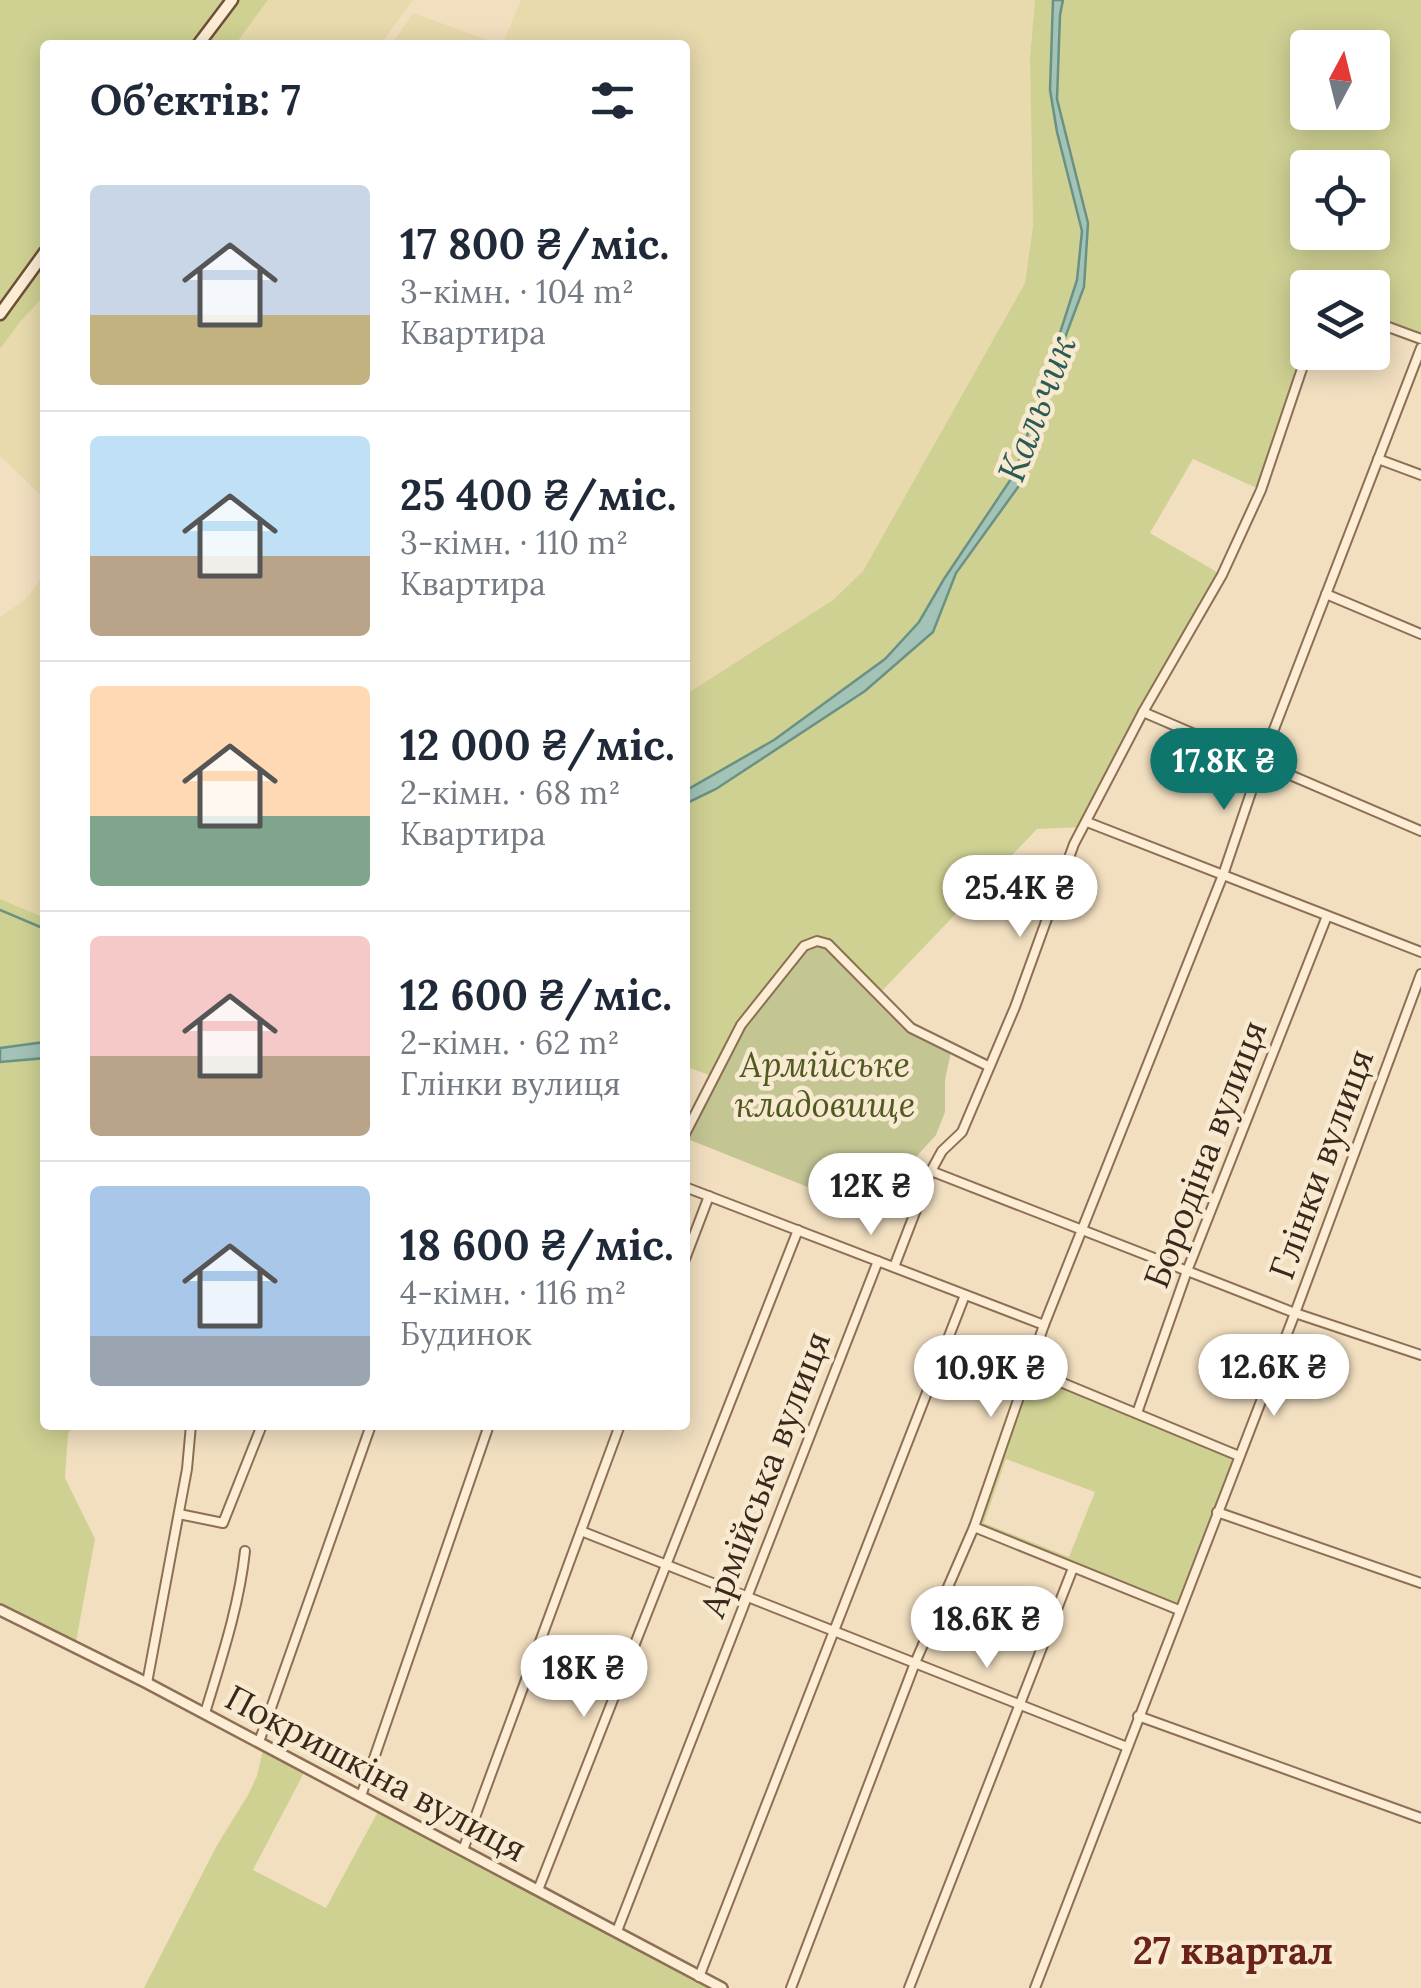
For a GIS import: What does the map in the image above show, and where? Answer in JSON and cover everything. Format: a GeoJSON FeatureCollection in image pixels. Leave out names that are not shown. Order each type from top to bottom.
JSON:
{"type":"FeatureCollection","features":[{"type":"Feature","properties":{"kind":"main road"},"geometry":{"type":"LineString","coordinates":[[202,40],[232,0]]}},
{"type":"Feature","properties":{"kind":"main road"},"geometry":{"type":"LineString","coordinates":[[0,314],[40,259]]}},
{"type":"Feature","properties":{"kind":"street"},"geometry":{"type":"LineString","coordinates":[[1390,327],[1421,340]]}},
{"type":"Feature","properties":{"kind":"street"},"geometry":{"type":"LineString","coordinates":[[790,1988],[915,1663],[974,1527],[1044,1325],[1223,875],[1261,764],[1421,348]]}},
{"type":"Feature","properties":{"kind":"street"},"geometry":{"type":"LineString","coordinates":[[894,1267],[931,1171],[942,1151],[962,1132],[1034,958],[1074,844],[1222,574],[1262,490],[1302,370]]}},
{"type":"Feature","properties":{"kind":"street"},"geometry":{"type":"LineString","coordinates":[[1378,459],[1421,475]]}},
{"type":"Feature","properties":{"kind":"street"},"geometry":{"type":"LineString","coordinates":[[1326,594],[1421,634]]}},
{"type":"Feature","properties":{"kind":"street"},"geometry":{"type":"LineString","coordinates":[[1143,712],[1421,831]]}},
{"type":"Feature","properties":{"kind":"street"},"geometry":{"type":"LineString","coordinates":[[1087,822],[1421,952]]}},
{"type":"Feature","properties":{"kind":"street","name":"Бородіна вулиця"},"geometry":{"type":"LineString","coordinates":[[1137,1413],[1187,1271],[1327,916]]}},
{"type":"Feature","properties":{"kind":"street"},"geometry":{"type":"LineString","coordinates":[[690,1124],[741,1026],[804,946],[817,941],[828,944],[911,1028],[988,1066]]}},
{"type":"Feature","properties":{"kind":"street","name":"Глінки вулиця"},"geometry":{"type":"LineString","coordinates":[[1035,1988],[1421,974]]}},
{"type":"Feature","properties":{"kind":"street"},"geometry":{"type":"LineString","coordinates":[[931,1171],[1295,1312],[1421,1355]]}},
{"type":"Feature","properties":{"kind":"street"},"geometry":{"type":"LineString","coordinates":[[690,1188],[1044,1325]]}},
{"type":"Feature","properties":{"kind":"street"},"geometry":{"type":"LineString","coordinates":[[690,1246],[710,1196]]}},
{"type":"Feature","properties":{"kind":"street"},"geometry":{"type":"LineString","coordinates":[[538,1890],[798,1230]]}},
{"type":"Feature","properties":{"kind":"street","name":"Армійська вулиця"},"geometry":{"type":"LineString","coordinates":[[617,1932],[878,1261]]}},
{"type":"Feature","properties":{"kind":"street"},"geometry":{"type":"LineString","coordinates":[[699,1976],[964,1295]]}},
{"type":"Feature","properties":{"kind":"street"},"geometry":{"type":"LineString","coordinates":[[1029,1369],[1239,1456]]}},
{"type":"Feature","properties":{"kind":"street"},"geometry":{"type":"LineString","coordinates":[[147,1682],[179,1514],[190,1430]]}},
{"type":"Feature","properties":{"kind":"street"},"geometry":{"type":"LineString","coordinates":[[179,1514],[223,1523],[260,1430]]}},
{"type":"Feature","properties":{"kind":"street"},"geometry":{"type":"LineString","coordinates":[[259,1742],[369,1430]]}},
{"type":"Feature","properties":{"kind":"street"},"geometry":{"type":"LineString","coordinates":[[360,1796],[488,1430]]}},
{"type":"Feature","properties":{"kind":"street"},"geometry":{"type":"LineString","coordinates":[[463,1850],[618,1430]]}},
{"type":"Feature","properties":{"kind":"street"},"geometry":{"type":"LineString","coordinates":[[1218,1512],[1421,1583]]}},
{"type":"Feature","properties":{"kind":"street"},"geometry":{"type":"LineString","coordinates":[[974,1527],[1179,1610]]}},
{"type":"Feature","properties":{"kind":"street"},"geometry":{"type":"LineString","coordinates":[[581,1531],[1126,1746]]}},
{"type":"Feature","properties":{"kind":"street"},"geometry":{"type":"LineString","coordinates":[[205,1713],[234,1620],[245,1552]]}},
{"type":"Feature","properties":{"kind":"street"},"geometry":{"type":"LineString","coordinates":[[909,1988],[1072,1568]]}},
{"type":"Feature","properties":{"kind":"street","name":"Покришкіна вулиця"},"geometry":{"type":"LineString","coordinates":[[1,1610],[147,1682],[722,1988]]}},
{"type":"Feature","properties":{"kind":"street"},"geometry":{"type":"LineString","coordinates":[[1138,1716],[1421,1818]]}},
{"type":"Feature","properties":{"kind":"shaded area"},"geometry":{"type":"Polygon","coordinates":[[[268,0],[413,0],[384,40],[239,40],[268,0]]]}},
{"type":"Feature","properties":{"kind":"shaded area"},"geometry":{"type":"Polygon","coordinates":[[[521,0],[1035,0],[1030,57],[1033,226],[1025,283],[863,571],[833,600],[690,692],[690,40],[501,40],[521,0]]]}},
{"type":"Feature","properties":{"kind":"shaded area"},"geometry":{"type":"Polygon","coordinates":[[[413,13],[488,40],[394,40],[413,13]]]}},
{"type":"Feature","properties":{"kind":"shaded area"},"geometry":{"type":"Polygon","coordinates":[[[40,300],[40,494],[0,456],[0,349],[40,300]]]}},
{"type":"Feature","properties":{"kind":"shaded area"},"geometry":{"type":"Polygon","coordinates":[[[40,580],[40,916],[0,899],[0,617],[26,599],[40,580]]]}},
{"type":"Feature","properties":{"kind":"green space"},"geometry":{"type":"Polygon","coordinates":[[[0,0],[268,0],[239,40],[40,40],[40,300],[0,349],[0,0]]]}},
{"type":"Feature","properties":{"kind":"green space"},"geometry":{"type":"Polygon","coordinates":[[[1035,0],[1053,0],[1050,90],[1082,231],[1077,280],[1015,474],[919,622],[885,659],[774,740],[690,788],[690,692],[833,600],[863,571],[1025,283],[1033,226],[1030,57],[1035,0]]]}},
{"type":"Feature","properties":{"kind":"green space"},"geometry":{"type":"Polygon","coordinates":[[[1063,0],[1421,0],[1421,339],[1390,327],[1390,270],[1290,270],[1290,370],[1301,370],[1261,490],[1193,459],[1150,533],[1222,575],[1084,827],[1037,829],[879,994],[714,1077],[690,1068],[690,802],[716,789],[865,691],[933,632],[956,573],[1021,483],[1057,359],[1084,287],[1088,223],[1057,99],[1063,0]]]}},
{"type":"Feature","properties":{"kind":"green space"},"geometry":{"type":"Polygon","coordinates":[[[0,899],[40,916],[40,1043],[0,1048],[0,899]]]}},
{"type":"Feature","properties":{"kind":"green space","name":"Армійське кладовище"},"geometry":{"type":"Polygon","coordinates":[[[828,944],[911,1028],[952,1047],[945,1080],[945,1112],[936,1135],[906,1168],[890,1197],[871,1206],[833,1197],[690,1140],[690,1128],[741,1025],[804,946],[828,944]]]}},
{"type":"Feature","properties":{"kind":"green space"},"geometry":{"type":"Polygon","coordinates":[[[40,1058],[40,1430],[71,1430],[65,1478],[95,1539],[75,1647],[1,1611],[0,1615],[0,1062],[40,1058]]]}},
{"type":"Feature","properties":{"kind":"green space"},"geometry":{"type":"Polygon","coordinates":[[[1031,1372],[1236,1457],[1178,1607],[977,1526],[1031,1372]],[[1006,1459],[984,1523],[1069,1557],[1095,1492],[1006,1459]]]}},
{"type":"Feature","properties":{"kind":"green space"},"geometry":{"type":"Polygon","coordinates":[[[264,1745],[307,1767],[253,1870],[326,1908],[381,1806],[722,1988],[144,1988],[216,1847],[248,1795],[264,1745]]]}},
{"type":"Feature","properties":{"kind":"water","name":"Кальчик"},"geometry":{"type":"Polygon","coordinates":[[[1053,0],[1063,0],[1057,99],[1088,223],[1084,287],[1057,359],[1021,483],[956,573],[933,632],[865,691],[716,789],[690,802],[690,788],[774,740],[885,659],[919,622],[1015,473],[1077,280],[1082,231],[1050,90],[1053,0]]]}},
{"type":"Feature","properties":{"kind":"water"},"geometry":{"type":"Polygon","coordinates":[[[40,1043],[40,1058],[0,1062],[0,1048],[40,1043]]]}},
{"type":"Feature","properties":{"kind":"waterway"},"geometry":{"type":"LineString","coordinates":[[0,910],[40,927]]}},
{"type":"Feature","properties":{"kind":"district","name":"27 квартал"},"geometry":{"type":"Point","coordinates":[1233,1950]}}]}
